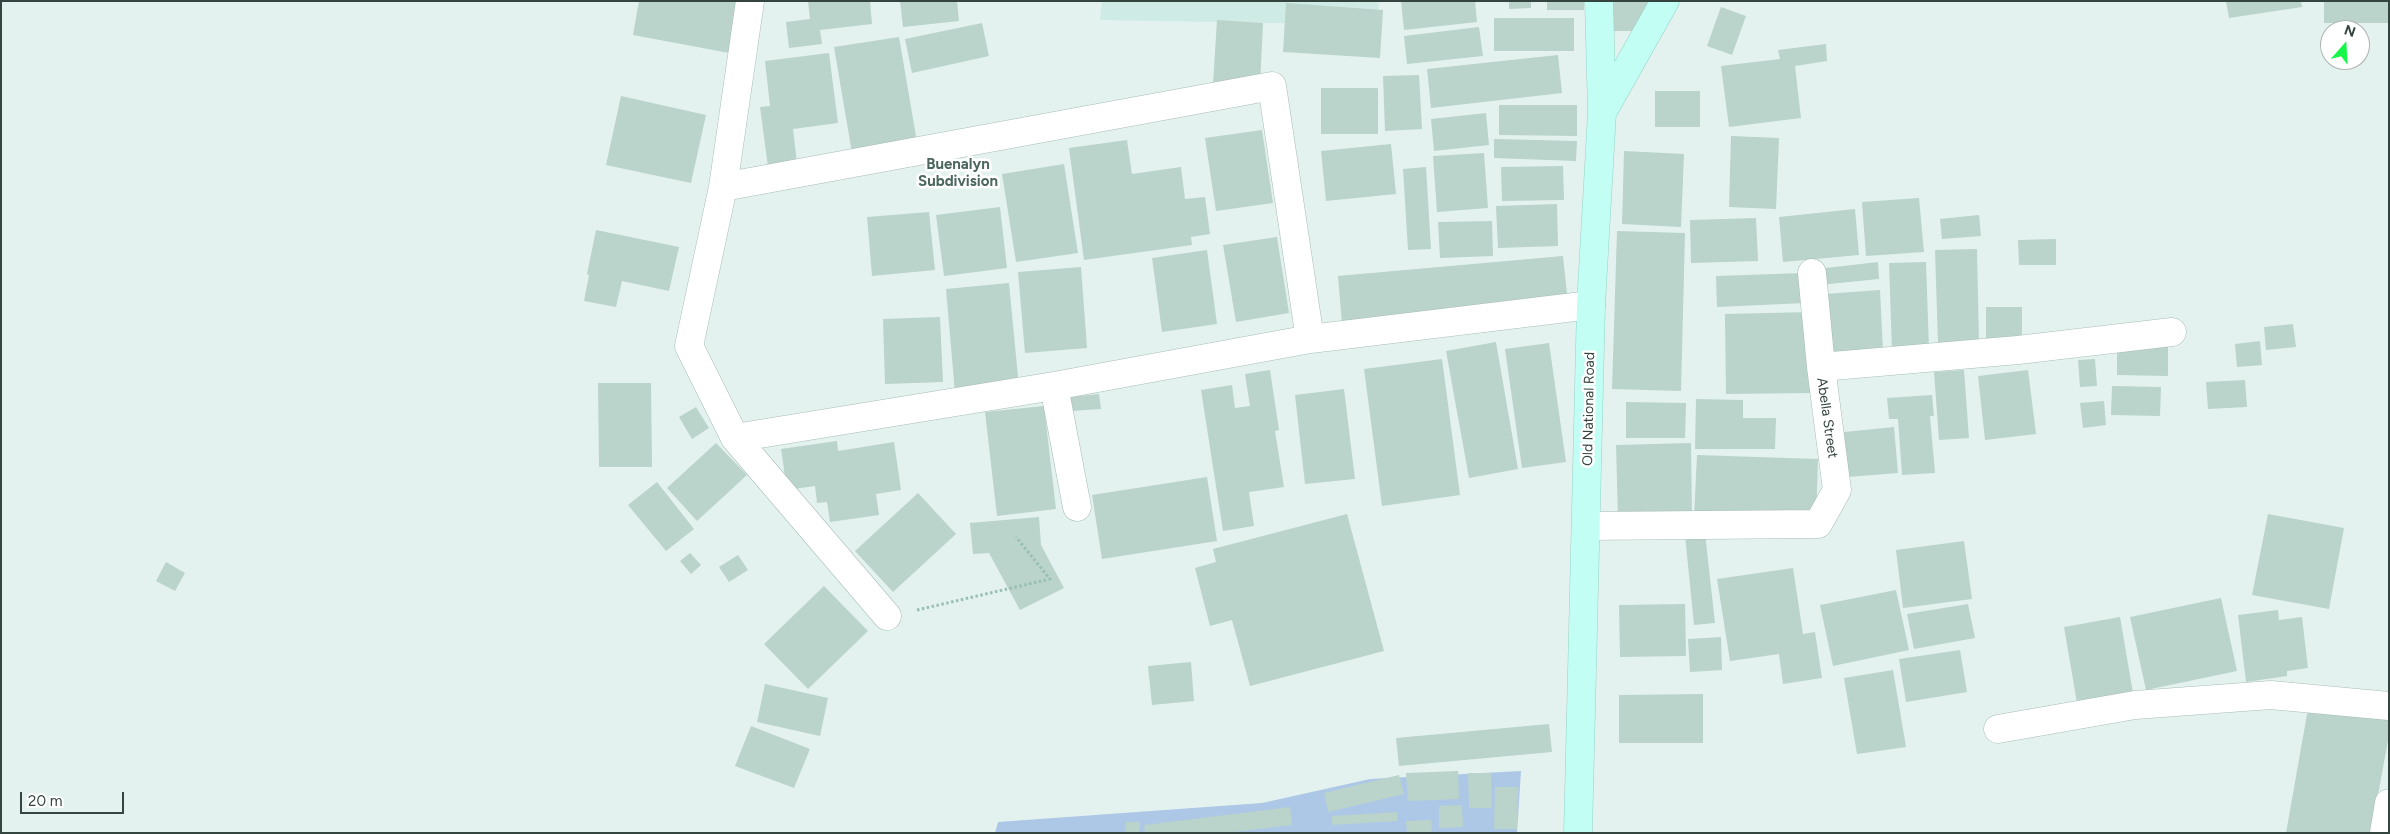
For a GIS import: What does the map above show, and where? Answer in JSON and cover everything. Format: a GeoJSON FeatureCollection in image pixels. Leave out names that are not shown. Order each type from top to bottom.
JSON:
{"type":"FeatureCollection","features":[{"type":"Feature","properties":{"kind":"main road"},"geometry":{"type":"LineString","coordinates":[[1599,1],[1602,113]]}},
{"type":"Feature","properties":{"kind":"main road","name":"Old National Road"},"geometry":{"type":"LineString","coordinates":[[1578,833],[1591,306],[1602,113],[1665,1]]}},
{"type":"Feature","properties":{"kind":"street"},"geometry":{"type":"LineString","coordinates":[[750,1],[723,187],[689,346],[735,438],[887,616]]}},
{"type":"Feature","properties":{"kind":"street"},"geometry":{"type":"LineString","coordinates":[[723,187],[1272,86],[1310,338]]}},
{"type":"Feature","properties":{"kind":"street"},"geometry":{"type":"LineString","coordinates":[[1812,273],[1821,367]]}},
{"type":"Feature","properties":{"kind":"street"},"geometry":{"type":"LineString","coordinates":[[735,438],[1054,386],[1310,338],[1591,306]]}},
{"type":"Feature","properties":{"kind":"street","name":"Abella Street"},"geometry":{"type":"LineString","coordinates":[[1587,526],[1818,524],[1837,490],[1821,367],[2018,350],[2172,332]]}},
{"type":"Feature","properties":{"kind":"street"},"geometry":{"type":"LineString","coordinates":[[1054,386],[1077,507]]}},
{"type":"Feature","properties":{"kind":"street"},"geometry":{"type":"LineString","coordinates":[[1998,729],[2136,705],[2271,695],[2389,706]]}},
{"type":"Feature","properties":{"kind":"street"},"geometry":{"type":"LineString","coordinates":[[2384,833],[2389,803]]}},
{"type":"Feature","properties":{"kind":"path"},"geometry":{"type":"LineString","coordinates":[[887,616],[1050,579],[1016,537]]}},
{"type":"Feature","properties":{"kind":"shaded area"},"geometry":{"type":"Polygon","coordinates":[[[1102,1],[1379,1],[1377,25],[1100,20],[1102,1]]]}},
{"type":"Feature","properties":{"kind":"shaded area"},"geometry":{"type":"Polygon","coordinates":[[[1521,771],[1517,833],[995,833],[998,822],[1262,803],[1370,779],[1521,771]]]}},
{"type":"Feature","properties":{"kind":"building"},"geometry":{"type":"Polygon","coordinates":[[[639,1],[739,1],[729,53],[633,35],[639,1]]]}},
{"type":"Feature","properties":{"kind":"building"},"geometry":{"type":"Polygon","coordinates":[[[808,1],[870,1],[872,24],[820,30],[822,44],[789,48],[786,22],[810,19],[808,1]]]}},
{"type":"Feature","properties":{"kind":"building"},"geometry":{"type":"Polygon","coordinates":[[[900,1],[957,1],[959,21],[903,27],[900,1]]]}},
{"type":"Feature","properties":{"kind":"building"},"geometry":{"type":"Polygon","coordinates":[[[1401,1],[1475,1],[1477,22],[1404,30],[1401,1]]]}},
{"type":"Feature","properties":{"kind":"building"},"geometry":{"type":"Polygon","coordinates":[[[1509,1],[1531,1],[1531,8],[1509,9],[1509,1]]]}},
{"type":"Feature","properties":{"kind":"building"},"geometry":{"type":"Polygon","coordinates":[[[1547,1],[1584,1],[1584,10],[1547,10],[1547,1]]]}},
{"type":"Feature","properties":{"kind":"building"},"geometry":{"type":"Polygon","coordinates":[[[1610,1],[1657,1],[1640,31],[1609,31],[1610,1]]]}},
{"type":"Feature","properties":{"kind":"building"},"geometry":{"type":"Polygon","coordinates":[[[2226,1],[2301,1],[2302,7],[2229,18],[2226,1]]]}},
{"type":"Feature","properties":{"kind":"building"},"geometry":{"type":"Polygon","coordinates":[[[2324,1],[2389,1],[2389,23],[2370,23],[2370,20],[2324,20],[2324,1]]]}},
{"type":"Feature","properties":{"kind":"building"},"geometry":{"type":"Polygon","coordinates":[[[1286,3],[1383,10],[1380,58],[1283,52],[1286,3]]]}},
{"type":"Feature","properties":{"kind":"building"},"geometry":{"type":"Polygon","coordinates":[[[1721,7],[1746,16],[1732,55],[1707,46],[1721,7]]]}},
{"type":"Feature","properties":{"kind":"building"},"geometry":{"type":"Polygon","coordinates":[[[1494,18],[1574,18],[1574,51],[1494,51],[1494,18]]]}},
{"type":"Feature","properties":{"kind":"building"},"geometry":{"type":"Polygon","coordinates":[[[1217,20],[1263,23],[1260,86],[1213,84],[1217,20]]]}},
{"type":"Feature","properties":{"kind":"building"},"geometry":{"type":"Polygon","coordinates":[[[982,23],[989,56],[912,73],[905,39],[982,23]]]}},
{"type":"Feature","properties":{"kind":"building"},"geometry":{"type":"Polygon","coordinates":[[[1479,27],[1483,56],[1407,64],[1404,36],[1479,27]]]}},
{"type":"Feature","properties":{"kind":"building"},"geometry":{"type":"Polygon","coordinates":[[[899,37],[917,142],[852,153],[834,47],[899,37]]]}},
{"type":"Feature","properties":{"kind":"building"},"geometry":{"type":"Polygon","coordinates":[[[1826,44],[1827,61],[1795,66],[1801,118],[1729,127],[1721,66],[1780,59],[1778,50],[1826,44]]]}},
{"type":"Feature","properties":{"kind":"building"},"geometry":{"type":"Polygon","coordinates":[[[829,53],[838,123],[793,129],[797,163],[768,167],[760,107],[770,106],[765,61],[829,53]]]}},
{"type":"Feature","properties":{"kind":"building"},"geometry":{"type":"Polygon","coordinates":[[[1558,55],[1562,93],[1431,108],[1427,69],[1558,55]]]}},
{"type":"Feature","properties":{"kind":"building"},"geometry":{"type":"Polygon","coordinates":[[[1419,75],[1422,129],[1385,131],[1383,76],[1419,75]]]}},
{"type":"Feature","properties":{"kind":"building"},"geometry":{"type":"Polygon","coordinates":[[[1321,88],[1378,88],[1378,134],[1321,134],[1321,88]]]}},
{"type":"Feature","properties":{"kind":"building"},"geometry":{"type":"Polygon","coordinates":[[[1655,91],[1700,91],[1700,127],[1655,127],[1655,91]]]}},
{"type":"Feature","properties":{"kind":"building"},"geometry":{"type":"Polygon","coordinates":[[[621,96],[706,115],[691,183],[606,165],[621,96]]]}},
{"type":"Feature","properties":{"kind":"building"},"geometry":{"type":"Polygon","coordinates":[[[1499,105],[1577,105],[1577,136],[1499,135],[1499,105]]]}},
{"type":"Feature","properties":{"kind":"building"},"geometry":{"type":"Polygon","coordinates":[[[1486,113],[1489,145],[1434,151],[1431,119],[1486,113]]]}},
{"type":"Feature","properties":{"kind":"building"},"geometry":{"type":"Polygon","coordinates":[[[1262,130],[1273,203],[1216,211],[1205,138],[1262,130]]]}},
{"type":"Feature","properties":{"kind":"building"},"geometry":{"type":"Polygon","coordinates":[[[1731,136],[1779,138],[1776,209],[1729,207],[1731,136]]]}},
{"type":"Feature","properties":{"kind":"building"},"geometry":{"type":"Polygon","coordinates":[[[1494,139],[1577,141],[1576,161],[1494,158],[1494,139]]]}},
{"type":"Feature","properties":{"kind":"building"},"geometry":{"type":"Polygon","coordinates":[[[1127,140],[1132,174],[1181,167],[1185,199],[1205,197],[1210,234],[1191,237],[1192,245],[1084,260],[1069,148],[1127,140]]]}},
{"type":"Feature","properties":{"kind":"building"},"geometry":{"type":"Polygon","coordinates":[[[1391,144],[1396,194],[1326,201],[1321,151],[1391,144]]]}},
{"type":"Feature","properties":{"kind":"building"},"geometry":{"type":"Polygon","coordinates":[[[1624,151],[1684,154],[1681,227],[1622,224],[1624,151]]]}},
{"type":"Feature","properties":{"kind":"building"},"geometry":{"type":"Polygon","coordinates":[[[1484,153],[1488,208],[1437,212],[1433,156],[1484,153]]]}},
{"type":"Feature","properties":{"kind":"building"},"geometry":{"type":"Polygon","coordinates":[[[1064,164],[1078,253],[1016,262],[1002,174],[1064,164]]]}},
{"type":"Feature","properties":{"kind":"building"},"geometry":{"type":"Polygon","coordinates":[[[1563,166],[1564,200],[1502,201],[1501,167],[1563,166]]]}},
{"type":"Feature","properties":{"kind":"building"},"geometry":{"type":"Polygon","coordinates":[[[1426,167],[1431,249],[1408,250],[1403,169],[1426,167]]]}},
{"type":"Feature","properties":{"kind":"building"},"geometry":{"type":"Polygon","coordinates":[[[1919,198],[1924,252],[1866,256],[1862,202],[1919,198]]]}},
{"type":"Feature","properties":{"kind":"building"},"geometry":{"type":"Polygon","coordinates":[[[1557,204],[1558,246],[1498,248],[1496,206],[1557,204]]]}},
{"type":"Feature","properties":{"kind":"building"},"geometry":{"type":"Polygon","coordinates":[[[1000,207],[1007,268],[944,276],[936,215],[1000,207]]]}},
{"type":"Feature","properties":{"kind":"building"},"geometry":{"type":"Polygon","coordinates":[[[1855,209],[1859,255],[1783,262],[1779,217],[1855,209]]]}},
{"type":"Feature","properties":{"kind":"building"},"geometry":{"type":"Polygon","coordinates":[[[929,212],[935,270],[872,276],[867,217],[929,212]]]}},
{"type":"Feature","properties":{"kind":"building"},"geometry":{"type":"Polygon","coordinates":[[[1979,215],[1981,236],[1942,239],[1940,219],[1979,215]]]}},
{"type":"Feature","properties":{"kind":"building"},"geometry":{"type":"Polygon","coordinates":[[[1756,218],[1758,261],[1691,263],[1690,220],[1756,218]]]}},
{"type":"Feature","properties":{"kind":"building"},"geometry":{"type":"Polygon","coordinates":[[[1492,221],[1493,256],[1440,258],[1438,222],[1492,221]]]}},
{"type":"Feature","properties":{"kind":"building"},"geometry":{"type":"Polygon","coordinates":[[[596,230],[679,247],[669,291],[622,281],[616,307],[584,301],[589,275],[587,274],[596,230]]]}},
{"type":"Feature","properties":{"kind":"building"},"geometry":{"type":"Polygon","coordinates":[[[1617,231],[1685,233],[1681,391],[1612,389],[1617,231]]]}},
{"type":"Feature","properties":{"kind":"building"},"geometry":{"type":"Polygon","coordinates":[[[1277,237],[1289,313],[1236,322],[1223,245],[1277,237]]]}},
{"type":"Feature","properties":{"kind":"building"},"geometry":{"type":"Polygon","coordinates":[[[2056,239],[2056,265],[2019,265],[2018,240],[2056,239]]]}},
{"type":"Feature","properties":{"kind":"building"},"geometry":{"type":"Polygon","coordinates":[[[1977,249],[1979,343],[1938,344],[1935,250],[1977,249]]]}},
{"type":"Feature","properties":{"kind":"building"},"geometry":{"type":"Polygon","coordinates":[[[1207,250],[1217,324],[1162,332],[1152,258],[1207,250]]]}},
{"type":"Feature","properties":{"kind":"building"},"geometry":{"type":"Polygon","coordinates":[[[1563,256],[1568,303],[1342,323],[1338,276],[1563,256]]]}},
{"type":"Feature","properties":{"kind":"building"},"geometry":{"type":"Polygon","coordinates":[[[1878,262],[1879,279],[1819,285],[1817,269],[1878,262]]]}},
{"type":"Feature","properties":{"kind":"building"},"geometry":{"type":"Polygon","coordinates":[[[1926,262],[1929,349],[1892,350],[1889,263],[1926,262]]]}},
{"type":"Feature","properties":{"kind":"building"},"geometry":{"type":"Polygon","coordinates":[[[1081,267],[1087,348],[1025,353],[1018,272],[1081,267]]]}},
{"type":"Feature","properties":{"kind":"building"},"geometry":{"type":"Polygon","coordinates":[[[1804,273],[1805,303],[1717,307],[1716,276],[1804,273]]]}},
{"type":"Feature","properties":{"kind":"building"},"geometry":{"type":"Polygon","coordinates":[[[1009,283],[1019,387],[955,393],[946,289],[1009,283]]]}},
{"type":"Feature","properties":{"kind":"building"},"geometry":{"type":"Polygon","coordinates":[[[1880,290],[1883,351],[1828,354],[1825,294],[1880,290]]]}},
{"type":"Feature","properties":{"kind":"building"},"geometry":{"type":"Polygon","coordinates":[[[1986,307],[2022,307],[2022,337],[1986,338],[1986,307]]]}},
{"type":"Feature","properties":{"kind":"building"},"geometry":{"type":"Polygon","coordinates":[[[1812,312],[1814,393],[1726,394],[1725,314],[1812,312]]]}},
{"type":"Feature","properties":{"kind":"building"},"geometry":{"type":"Polygon","coordinates":[[[940,317],[943,382],[885,384],[883,319],[940,317]]]}},
{"type":"Feature","properties":{"kind":"building"},"geometry":{"type":"Polygon","coordinates":[[[2293,324],[2296,347],[2266,350],[2264,327],[2293,324]]]}},
{"type":"Feature","properties":{"kind":"building"},"geometry":{"type":"Polygon","coordinates":[[[2260,341],[2262,365],[2237,367],[2235,344],[2260,341]]]}},
{"type":"Feature","properties":{"kind":"building"},"geometry":{"type":"Polygon","coordinates":[[[1496,342],[1518,469],[1469,478],[1446,351],[1496,342]]]}},
{"type":"Feature","properties":{"kind":"building"},"geometry":{"type":"Polygon","coordinates":[[[1549,343],[1566,462],[1522,468],[1505,349],[1549,343]]]}},
{"type":"Feature","properties":{"kind":"building"},"geometry":{"type":"Polygon","coordinates":[[[2117,344],[2168,344],[2168,376],[2117,375],[2117,344]]]}},
{"type":"Feature","properties":{"kind":"building"},"geometry":{"type":"Polygon","coordinates":[[[1442,359],[1460,495],[1382,506],[1364,369],[1442,359]]]}},
{"type":"Feature","properties":{"kind":"building"},"geometry":{"type":"Polygon","coordinates":[[[2095,359],[2097,386],[2080,387],[2078,360],[2095,359]]]}},
{"type":"Feature","properties":{"kind":"building"},"geometry":{"type":"Polygon","coordinates":[[[1270,370],[1279,430],[1275,431],[1284,487],[1249,492],[1254,526],[1223,531],[1201,390],[1232,385],[1235,408],[1250,406],[1245,374],[1270,370]]]}},
{"type":"Feature","properties":{"kind":"building"},"geometry":{"type":"Polygon","coordinates":[[[1964,370],[1969,438],[1939,440],[1934,372],[1964,370]]]}},
{"type":"Feature","properties":{"kind":"building"},"geometry":{"type":"Polygon","coordinates":[[[2028,370],[2036,434],[1985,440],[1978,376],[2028,370]]]}},
{"type":"Feature","properties":{"kind":"building"},"geometry":{"type":"Polygon","coordinates":[[[2245,380],[2247,407],[2208,409],[2206,382],[2245,380]]]}},
{"type":"Feature","properties":{"kind":"building"},"geometry":{"type":"Polygon","coordinates":[[[598,383],[651,383],[652,467],[599,467],[598,383]]]}},
{"type":"Feature","properties":{"kind":"building"},"geometry":{"type":"Polygon","coordinates":[[[2112,386],[2161,387],[2160,416],[2111,415],[2112,386]]]}},
{"type":"Feature","properties":{"kind":"building"},"geometry":{"type":"Polygon","coordinates":[[[1344,389],[1355,479],[1305,484],[1295,395],[1344,389]]]}},
{"type":"Feature","properties":{"kind":"building"},"geometry":{"type":"Polygon","coordinates":[[[1099,394],[1101,409],[1071,411],[1070,397],[1099,394]]]}},
{"type":"Feature","properties":{"kind":"building"},"geometry":{"type":"Polygon","coordinates":[[[1932,395],[1934,416],[1930,416],[1935,473],[1902,475],[1898,419],[1889,419],[1887,398],[1932,395]]]}},
{"type":"Feature","properties":{"kind":"building"},"geometry":{"type":"Polygon","coordinates":[[[1696,399],[1743,400],[1743,418],[1776,418],[1775,449],[1695,449],[1696,399]]]}},
{"type":"Feature","properties":{"kind":"building"},"geometry":{"type":"Polygon","coordinates":[[[2104,401],[2106,425],[2083,428],[2080,403],[2104,401]]]}},
{"type":"Feature","properties":{"kind":"building"},"geometry":{"type":"Polygon","coordinates":[[[1626,402],[1686,403],[1685,438],[1626,438],[1626,402]]]}},
{"type":"Feature","properties":{"kind":"building"},"geometry":{"type":"Polygon","coordinates":[[[1044,406],[1056,509],[997,516],[985,412],[1044,406]]]}},
{"type":"Feature","properties":{"kind":"building"},"geometry":{"type":"Polygon","coordinates":[[[696,407],[709,428],[692,439],[679,417],[696,407]]]}},
{"type":"Feature","properties":{"kind":"building"},"geometry":{"type":"Polygon","coordinates":[[[1894,427],[1898,473],[1848,477],[1844,432],[1894,427]]]}},
{"type":"Feature","properties":{"kind":"building"},"geometry":{"type":"Polygon","coordinates":[[[837,441],[838,451],[894,442],[901,490],[876,494],[879,515],[830,522],[827,502],[817,503],[815,486],[787,490],[781,449],[837,441]]]}},
{"type":"Feature","properties":{"kind":"building"},"geometry":{"type":"Polygon","coordinates":[[[716,443],[747,475],[697,521],[667,488],[716,443]]]}},
{"type":"Feature","properties":{"kind":"building"},"geometry":{"type":"Polygon","coordinates":[[[1691,443],[1692,517],[1618,518],[1616,445],[1691,443]]]}},
{"type":"Feature","properties":{"kind":"building"},"geometry":{"type":"Polygon","coordinates":[[[1697,455],[1818,459],[1816,521],[1694,517],[1697,455]]]}},
{"type":"Feature","properties":{"kind":"building"},"geometry":{"type":"Polygon","coordinates":[[[1207,477],[1217,541],[1102,559],[1092,495],[1207,477]]]}},
{"type":"Feature","properties":{"kind":"building"},"geometry":{"type":"Polygon","coordinates":[[[657,482],[694,529],[666,551],[628,505],[657,482]]]}},
{"type":"Feature","properties":{"kind":"building"},"geometry":{"type":"Polygon","coordinates":[[[918,493],[956,534],[893,592],[855,551],[918,493]]]}},
{"type":"Feature","properties":{"kind":"building"},"geometry":{"type":"Polygon","coordinates":[[[1347,514],[1384,651],[1250,686],[1232,620],[1210,626],[1195,568],[1216,562],[1213,549],[1347,514]]]}},
{"type":"Feature","properties":{"kind":"building"},"geometry":{"type":"Polygon","coordinates":[[[2268,514],[2344,528],[2329,609],[2252,595],[2268,514]]]}},
{"type":"Feature","properties":{"kind":"building"},"geometry":{"type":"Polygon","coordinates":[[[1039,517],[1041,545],[1064,588],[1020,610],[989,553],[973,554],[970,523],[1039,517]]]}},
{"type":"Feature","properties":{"kind":"building"},"geometry":{"type":"Polygon","coordinates":[[[1705,533],[1715,623],[1694,625],[1685,535],[1705,533]]]}},
{"type":"Feature","properties":{"kind":"building"},"geometry":{"type":"Polygon","coordinates":[[[1964,541],[1972,599],[1903,608],[1896,550],[1964,541]]]}},
{"type":"Feature","properties":{"kind":"building"},"geometry":{"type":"Polygon","coordinates":[[[690,553],[701,565],[691,574],[680,561],[690,553]]]}},
{"type":"Feature","properties":{"kind":"building"},"geometry":{"type":"Polygon","coordinates":[[[738,555],[748,570],[729,582],[719,567],[738,555]]]}},
{"type":"Feature","properties":{"kind":"building"},"geometry":{"type":"Polygon","coordinates":[[[166,562],[185,573],[175,591],[156,581],[166,562]]]}},
{"type":"Feature","properties":{"kind":"building"},"geometry":{"type":"Polygon","coordinates":[[[1793,568],[1803,634],[1815,632],[1822,678],[1783,684],[1779,654],[1730,661],[1717,579],[1793,568]]]}},
{"type":"Feature","properties":{"kind":"building"},"geometry":{"type":"Polygon","coordinates":[[[824,586],[868,631],[808,689],[764,644],[824,586]]]}},
{"type":"Feature","properties":{"kind":"building"},"geometry":{"type":"Polygon","coordinates":[[[1896,590],[1909,650],[1833,666],[1820,605],[1896,590]]]}},
{"type":"Feature","properties":{"kind":"building"},"geometry":{"type":"Polygon","coordinates":[[[2221,598],[2237,671],[2146,690],[2130,617],[2221,598]]]}},
{"type":"Feature","properties":{"kind":"building"},"geometry":{"type":"Polygon","coordinates":[[[1685,604],[1686,656],[1620,657],[1619,605],[1685,604]]]}},
{"type":"Feature","properties":{"kind":"building"},"geometry":{"type":"Polygon","coordinates":[[[1968,604],[1975,638],[1914,649],[1907,614],[1968,604]]]}},
{"type":"Feature","properties":{"kind":"building"},"geometry":{"type":"Polygon","coordinates":[[[2278,610],[2279,620],[2302,617],[2308,668],[2287,671],[2287,676],[2246,682],[2238,615],[2278,610]]]}},
{"type":"Feature","properties":{"kind":"building"},"geometry":{"type":"Polygon","coordinates":[[[2120,617],[2133,693],[2077,703],[2064,627],[2120,617]]]}},
{"type":"Feature","properties":{"kind":"building"},"geometry":{"type":"Polygon","coordinates":[[[1721,637],[1722,670],[1690,672],[1688,639],[1721,637]]]}},
{"type":"Feature","properties":{"kind":"building"},"geometry":{"type":"Polygon","coordinates":[[[1960,650],[1967,692],[1906,702],[1899,659],[1960,650]]]}},
{"type":"Feature","properties":{"kind":"building"},"geometry":{"type":"Polygon","coordinates":[[[1191,662],[1194,701],[1152,705],[1148,666],[1191,662]]]}},
{"type":"Feature","properties":{"kind":"building"},"geometry":{"type":"Polygon","coordinates":[[[1893,670],[1906,747],[1857,754],[1844,678],[1893,670]]]}},
{"type":"Feature","properties":{"kind":"building"},"geometry":{"type":"Polygon","coordinates":[[[765,684],[828,698],[820,736],[757,722],[765,684]]]}},
{"type":"Feature","properties":{"kind":"building"},"geometry":{"type":"Polygon","coordinates":[[[1703,694],[1703,743],[1619,743],[1619,695],[1703,694]]]}},
{"type":"Feature","properties":{"kind":"building"},"geometry":{"type":"Polygon","coordinates":[[[2309,703],[2389,717],[2389,735],[2371,833],[2286,833],[2309,703]]]}},
{"type":"Feature","properties":{"kind":"building"},"geometry":{"type":"Polygon","coordinates":[[[1549,724],[1552,752],[1399,766],[1396,738],[1549,724]]]}},
{"type":"Feature","properties":{"kind":"building"},"geometry":{"type":"Polygon","coordinates":[[[751,726],[810,749],[794,788],[735,766],[751,726]]]}},
{"type":"Feature","properties":{"kind":"building"},"geometry":{"type":"Polygon","coordinates":[[[1458,771],[1459,799],[1408,801],[1406,773],[1458,771]]]}},
{"type":"Feature","properties":{"kind":"building"},"geometry":{"type":"Polygon","coordinates":[[[1468,773],[1491,773],[1492,808],[1469,808],[1468,773]]]}},
{"type":"Feature","properties":{"kind":"building"},"geometry":{"type":"Polygon","coordinates":[[[1399,775],[1404,794],[1328,812],[1324,793],[1399,775]]]}},
{"type":"Feature","properties":{"kind":"building"},"geometry":{"type":"Polygon","coordinates":[[[1495,787],[1518,787],[1517,829],[1494,829],[1495,787]]]}},
{"type":"Feature","properties":{"kind":"building"},"geometry":{"type":"Polygon","coordinates":[[[1462,805],[1463,827],[1439,828],[1439,806],[1462,805]]]}},
{"type":"Feature","properties":{"kind":"building"},"geometry":{"type":"Polygon","coordinates":[[[1290,807],[1292,825],[1226,833],[1145,833],[1144,825],[1290,807]]]}},
{"type":"Feature","properties":{"kind":"building"},"geometry":{"type":"Polygon","coordinates":[[[1397,812],[1398,821],[1332,825],[1332,816],[1397,812]]]}},
{"type":"Feature","properties":{"kind":"building"},"geometry":{"type":"Polygon","coordinates":[[[1431,820],[1432,833],[1407,833],[1406,821],[1431,820]]]}},
{"type":"Feature","properties":{"kind":"building"},"geometry":{"type":"Polygon","coordinates":[[[1126,822],[1140,822],[1139,833],[1125,833],[1126,822]]]}},
{"type":"Feature","properties":{"kind":"district","name":"Buenalyn Subdivision"},"geometry":{"type":"Point","coordinates":[958,174]}}]}
